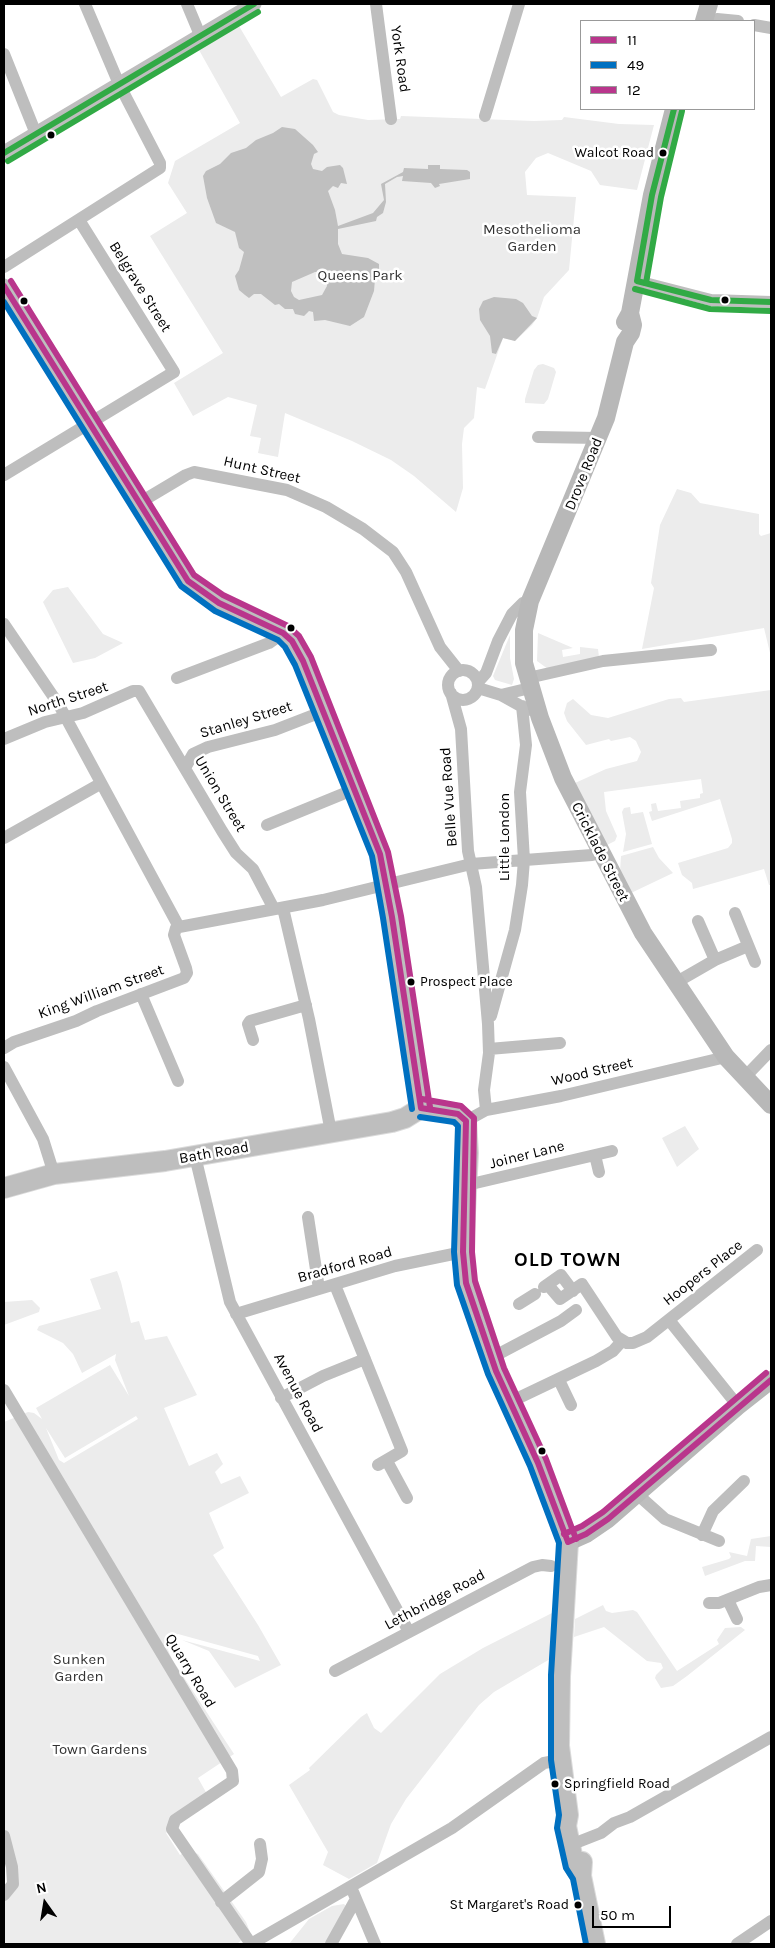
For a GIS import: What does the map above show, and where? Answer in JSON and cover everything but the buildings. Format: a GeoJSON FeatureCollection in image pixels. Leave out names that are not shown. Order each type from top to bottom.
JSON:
{"type":"FeatureCollection","features":[{"type":"Feature","properties":{"kind":"main road"},"geometry":{"type":"LineString","coordinates":[[704,20],[709,4]]}},
{"type":"Feature","properties":{"kind":"main road","name":"Drove Road"},"geometry":{"type":"LineString","coordinates":[[525,626],[530,602],[599,438],[610,406],[625,342],[622,332],[624,323],[630,313],[654,186],[674,110]]}},
{"type":"Feature","properties":{"kind":"main road","name":"Cricklade Street"},"geometry":{"type":"LineString","coordinates":[[525,626],[523,654],[529,683],[563,778],[591,837],[643,933],[675,983],[726,1057],[771,1105]]}},
{"type":"Feature","properties":{"kind":"main road"},"geometry":{"type":"LineString","coordinates":[[421,1108],[453,1112],[466,1121],[468,1140],[467,1185],[463,1252],[466,1284],[491,1358],[538,1463],[568,1542],[562,1638],[560,1760],[568,1816],[566,1826],[574,1865],[580,1876],[595,1944]]}},
{"type":"Feature","properties":{"kind":"main road","name":"Bath Road"},"geometry":{"type":"LineString","coordinates":[[4,1188],[54,1174],[195,1156],[398,1121],[421,1108]]}},
{"type":"Feature","properties":{"kind":"main road"},"geometry":{"type":"LineString","coordinates":[[568,1542],[593,1530],[771,1380]]}},
{"type":"Feature","properties":{"kind":"main road"},"geometry":{"type":"LineString","coordinates":[[568,1816],[574,1824],[583,1863],[580,1876]]}},
{"type":"Feature","properties":{"kind":"street"},"geometry":{"type":"LineString","coordinates":[[4,267],[160,168],[160,163],[119,84],[85,4]]}},
{"type":"Feature","properties":{"kind":"street"},"geometry":{"type":"LineString","coordinates":[[187,4],[200,35]]}},
{"type":"Feature","properties":{"kind":"street"},"geometry":{"type":"LineString","coordinates":[[4,153],[254,4]]}},
{"type":"Feature","properties":{"kind":"street","name":"York Road"},"geometry":{"type":"LineString","coordinates":[[376,4],[392,119]]}},
{"type":"Feature","properties":{"kind":"street"},"geometry":{"type":"LineString","coordinates":[[485,116],[519,4]]}},
{"type":"Feature","properties":{"kind":"street"},"geometry":{"type":"LineString","coordinates":[[712,20],[726,20]]}},
{"type":"Feature","properties":{"kind":"street"},"geometry":{"type":"LineString","coordinates":[[755,25],[771,28]]}},
{"type":"Feature","properties":{"kind":"street"},"geometry":{"type":"LineString","coordinates":[[4,54],[36,134]]}},
{"type":"Feature","properties":{"kind":"street","name":"Belgrave Street"},"geometry":{"type":"LineString","coordinates":[[79,220],[174,372],[88,424]]}},
{"type":"Feature","properties":{"kind":"street"},"geometry":{"type":"LineString","coordinates":[[637,281],[711,300],[771,302]]}},
{"type":"Feature","properties":{"kind":"street"},"geometry":{"type":"LineString","coordinates":[[4,286],[88,424],[192,585],[219,603],[283,632],[292,641],[299,654],[324,711],[379,851],[386,884],[421,1108]]}},
{"type":"Feature","properties":{"kind":"street"},"geometry":{"type":"LineString","coordinates":[[4,475],[88,424]]}},
{"type":"Feature","properties":{"kind":"street"},"geometry":{"type":"LineString","coordinates":[[538,437],[599,438]]}},
{"type":"Feature","properties":{"kind":"street","name":"Hunt Street"},"geometry":{"type":"LineString","coordinates":[[139,503],[190,473],[276,488],[308,498],[379,539],[397,558],[440,648],[459,671]]}},
{"type":"Feature","properties":{"kind":"street"},"geometry":{"type":"LineString","coordinates":[[475,690],[470,672],[459,671],[450,680],[451,693],[458,699],[475,690],[486,673],[501,633],[512,614],[523,603],[530,602]]}},
{"type":"Feature","properties":{"kind":"street"},"geometry":{"type":"LineString","coordinates":[[4,624],[65,717],[179,926],[279,909],[471,864],[592,855]]}},
{"type":"Feature","properties":{"kind":"street"},"geometry":{"type":"LineString","coordinates":[[177,678],[269,643],[283,632]]}},
{"type":"Feature","properties":{"kind":"street"},"geometry":{"type":"LineString","coordinates":[[502,695],[529,683],[603,661],[698,658],[711,650]]}},
{"type":"Feature","properties":{"kind":"street"},"geometry":{"type":"LineString","coordinates":[[475,690],[502,695],[540,718]]}},
{"type":"Feature","properties":{"kind":"street","name":"Belle Vue Road"},"geometry":{"type":"LineString","coordinates":[[461,729],[475,690]]}},
{"type":"Feature","properties":{"kind":"street","name":"North Street"},"geometry":{"type":"LineString","coordinates":[[4,739],[50,720],[101,706],[133,691],[141,692]]}},
{"type":"Feature","properties":{"kind":"street","name":"Union Street"},"geometry":{"type":"LineString","coordinates":[[141,692],[236,853],[254,869],[279,909]]}},
{"type":"Feature","properties":{"kind":"street","name":"Belle Vue Road"},"geometry":{"type":"LineString","coordinates":[[451,693],[461,729],[471,864],[476,888],[488,1024],[489,1049],[484,1090],[486,1110]]}},
{"type":"Feature","properties":{"kind":"street","name":"Little London"},"geometry":{"type":"LineString","coordinates":[[488,1024],[515,930],[524,860],[520,792],[526,746],[522,706]]}},
{"type":"Feature","properties":{"kind":"street","name":"Stanley Street"},"geometry":{"type":"LineString","coordinates":[[185,768],[190,758],[199,751],[218,744],[275,730],[324,711]]}},
{"type":"Feature","properties":{"kind":"street"},"geometry":{"type":"LineString","coordinates":[[4,838],[100,784]]}},
{"type":"Feature","properties":{"kind":"street"},"geometry":{"type":"LineString","coordinates":[[267,824],[355,789]]}},
{"type":"Feature","properties":{"kind":"street"},"geometry":{"type":"LineString","coordinates":[[279,909],[306,1005],[331,1132]]}},
{"type":"Feature","properties":{"kind":"street"},"geometry":{"type":"LineString","coordinates":[[735,913],[755,962]]}},
{"type":"Feature","properties":{"kind":"street"},"geometry":{"type":"LineString","coordinates":[[698,921],[715,960]]}},
{"type":"Feature","properties":{"kind":"street","name":"King William Street"},"geometry":{"type":"LineString","coordinates":[[4,1048],[14,1042],[76,1021],[186,976],[186,968],[174,938],[175,930],[179,926]]}},
{"type":"Feature","properties":{"kind":"street"},"geometry":{"type":"LineString","coordinates":[[675,983],[715,960],[748,946]]}},
{"type":"Feature","properties":{"kind":"street"},"geometry":{"type":"LineString","coordinates":[[142,994],[178,1081]]}},
{"type":"Feature","properties":{"kind":"street"},"geometry":{"type":"LineString","coordinates":[[253,1040],[248,1024],[250,1020],[306,1005]]}},
{"type":"Feature","properties":{"kind":"street"},"geometry":{"type":"LineString","coordinates":[[489,1049],[560,1043]]}},
{"type":"Feature","properties":{"kind":"street"},"geometry":{"type":"LineString","coordinates":[[744,1078],[771,1050]]}},
{"type":"Feature","properties":{"kind":"street","name":"Wood Street"},"geometry":{"type":"LineString","coordinates":[[466,1121],[486,1110],[561,1096],[726,1057]]}},
{"type":"Feature","properties":{"kind":"street"},"geometry":{"type":"LineString","coordinates":[[4,1067],[43,1139],[54,1174]]}},
{"type":"Feature","properties":{"kind":"street","name":"Joiner Lane"},"geometry":{"type":"LineString","coordinates":[[467,1185],[612,1151]]}},
{"type":"Feature","properties":{"kind":"street"},"geometry":{"type":"LineString","coordinates":[[595,1155],[599,1172]]}},
{"type":"Feature","properties":{"kind":"street","name":"Avenue Road"},"geometry":{"type":"LineString","coordinates":[[195,1156],[227,1294],[281,1398],[409,1632]]}},
{"type":"Feature","properties":{"kind":"street"},"geometry":{"type":"LineString","coordinates":[[308,1217],[320,1290]]}},
{"type":"Feature","properties":{"kind":"street","name":"Hoopers Place"},"geometry":{"type":"LineString","coordinates":[[622,1341],[630,1344],[642,1341],[757,1250]]}},
{"type":"Feature","properties":{"kind":"street","name":"Bradford Road"},"geometry":{"type":"LineString","coordinates":[[236,1314],[395,1266],[463,1252]]}},
{"type":"Feature","properties":{"kind":"street"},"geometry":{"type":"LineString","coordinates":[[510,1402],[563,1378],[606,1355],[622,1341],[613,1332],[582,1284],[573,1291],[561,1275],[519,1304]]}},
{"type":"Feature","properties":{"kind":"street"},"geometry":{"type":"LineString","coordinates":[[335,1285],[402,1451],[382,1463],[407,1498]]}},
{"type":"Feature","properties":{"kind":"street"},"geometry":{"type":"LineString","coordinates":[[491,1358],[576,1310]]}},
{"type":"Feature","properties":{"kind":"street","name":"Hoopers Place"},"geometry":{"type":"LineString","coordinates":[[669,1320],[738,1406]]}},
{"type":"Feature","properties":{"kind":"street"},"geometry":{"type":"LineString","coordinates":[[281,1398],[323,1376],[365,1359]]}},
{"type":"Feature","properties":{"kind":"street"},"geometry":{"type":"LineString","coordinates":[[563,1378],[571,1405]]}},
{"type":"Feature","properties":{"kind":"street","name":"Quarry Road"},"geometry":{"type":"LineString","coordinates":[[4,1390],[9,1412],[234,1775],[233,1781],[175,1820],[172,1829],[251,1944]]}},
{"type":"Feature","properties":{"kind":"street"},"geometry":{"type":"LineString","coordinates":[[702,1535],[713,1511],[744,1482]]}},
{"type":"Feature","properties":{"kind":"street"},"geometry":{"type":"LineString","coordinates":[[637,1494],[661,1517],[719,1541]]}},
{"type":"Feature","properties":{"kind":"street","name":"Lethbridge Road"},"geometry":{"type":"LineString","coordinates":[[335,1671],[534,1567],[542,1565],[551,1566]]}},
{"type":"Feature","properties":{"kind":"street"},"geometry":{"type":"LineString","coordinates":[[709,1603],[728,1600],[759,1587],[771,1585]]}},
{"type":"Feature","properties":{"kind":"street"},"geometry":{"type":"LineString","coordinates":[[728,1600],[737,1619]]}},
{"type":"Feature","properties":{"kind":"street"},"geometry":{"type":"LineString","coordinates":[[578,1842],[601,1833],[614,1823],[630,1817],[771,1737]]}},
{"type":"Feature","properties":{"kind":"street"},"geometry":{"type":"LineString","coordinates":[[251,1944],[354,1893],[452,1828],[544,1763],[560,1760]]}},
{"type":"Feature","properties":{"kind":"street"},"geometry":{"type":"LineString","coordinates":[[4,1836],[12,1867],[13,1884],[4,1895]]}},
{"type":"Feature","properties":{"kind":"street"},"geometry":{"type":"LineString","coordinates":[[221,1902],[259,1872],[262,1859],[260,1844]]}},
{"type":"Feature","properties":{"kind":"street"},"geometry":{"type":"LineString","coordinates":[[331,1944],[354,1893]]}},
{"type":"Feature","properties":{"kind":"street"},"geometry":{"type":"LineString","coordinates":[[354,1893],[375,1944]]}},
{"type":"Feature","properties":{"kind":"street"},"geometry":{"type":"LineString","coordinates":[[737,1944],[771,1921]]}},
{"type":"Feature","properties":{"kind":"green space","name":"Queens Park"},"geometry":{"type":"Polygon","coordinates":[[[239,26],[281,97],[313,79],[317,80],[333,112],[339,115],[368,120],[400,119],[401,116],[534,121],[562,120],[564,117],[619,124],[654,125],[637,190],[600,185],[591,171],[548,153],[536,158],[525,172],[527,195],[576,197],[569,270],[544,297],[537,318],[532,325],[515,341],[503,338],[485,389],[477,387],[474,418],[464,428],[462,444],[463,488],[456,512],[414,476],[391,460],[352,441],[285,413],[278,457],[258,453],[261,438],[250,436],[257,405],[228,397],[193,416],[174,383],[223,353],[150,236],[187,213],[168,183],[175,161],[240,123],[199,50],[239,26]]]}},
{"type":"Feature","properties":{"kind":"green space"},"geometry":{"type":"Polygon","coordinates":[[[543,364],[554,368],[556,372],[548,399],[544,404],[525,403],[534,370],[538,365],[543,364]]]}},
{"type":"Feature","properties":{"kind":"green space"},"geometry":{"type":"Polygon","coordinates":[[[677,489],[691,493],[700,503],[759,514],[759,534],[761,536],[771,533],[771,657],[764,628],[642,649],[654,588],[651,583],[660,525],[677,489]]]}},
{"type":"Feature","properties":{"kind":"green space"},"geometry":{"type":"Polygon","coordinates":[[[68,587],[103,634],[123,643],[95,658],[73,663],[43,602],[53,590],[68,587]]]}},
{"type":"Feature","properties":{"kind":"green space"},"geometry":{"type":"Polygon","coordinates":[[[538,633],[573,648],[562,650],[563,657],[580,654],[580,647],[598,649],[599,657],[548,669],[537,661],[538,633]]]}},
{"type":"Feature","properties":{"kind":"green space"},"geometry":{"type":"Polygon","coordinates":[[[510,635],[510,658],[514,679],[512,685],[495,680],[493,676],[510,635]]]}},
{"type":"Feature","properties":{"kind":"green space"},"geometry":{"type":"Polygon","coordinates":[[[771,690],[771,885],[769,885],[764,869],[693,889],[692,883],[682,875],[678,863],[728,848],[732,843],[720,799],[652,821],[649,812],[652,811],[651,804],[656,803],[658,811],[681,808],[680,801],[700,798],[700,794],[703,793],[701,779],[604,792],[606,811],[617,836],[615,841],[607,845],[575,783],[606,769],[637,761],[641,752],[636,741],[630,737],[611,741],[609,739],[586,745],[567,721],[564,713],[567,703],[573,699],[591,715],[608,718],[669,699],[681,698],[684,702],[771,690]]]}},
{"type":"Feature","properties":{"kind":"green space"},"geometry":{"type":"Polygon","coordinates":[[[630,807],[631,814],[643,812],[652,844],[623,852],[626,834],[622,812],[624,808],[630,807]]]}},
{"type":"Feature","properties":{"kind":"green space"},"geometry":{"type":"Polygon","coordinates":[[[653,847],[659,858],[673,873],[631,893],[620,872],[621,856],[653,847]]]}},
{"type":"Feature","properties":{"kind":"green space"},"geometry":{"type":"Polygon","coordinates":[[[685,1126],[699,1149],[677,1167],[662,1138],[685,1126]]]}},
{"type":"Feature","properties":{"kind":"green space"},"geometry":{"type":"Polygon","coordinates":[[[117,1271],[131,1323],[139,1321],[145,1340],[167,1336],[197,1395],[164,1408],[189,1466],[217,1453],[223,1464],[215,1472],[221,1484],[240,1476],[249,1493],[209,1513],[224,1548],[213,1555],[281,1665],[235,1688],[209,1651],[182,1640],[260,1661],[258,1656],[178,1634],[165,1643],[172,1659],[234,1754],[198,1778],[207,1794],[166,1833],[180,1855],[188,1850],[198,1854],[246,1922],[250,1932],[237,1944],[4,1944],[4,1888],[10,1877],[4,1850],[4,1422],[28,1412],[34,1413],[42,1419],[36,1408],[110,1365],[129,1396],[115,1360],[116,1354],[82,1373],[73,1354],[63,1343],[37,1330],[39,1326],[101,1309],[90,1279],[117,1271]],[[136,1416],[65,1458],[46,1428],[59,1460],[64,1463],[138,1419],[136,1416]]]}},
{"type":"Feature","properties":{"kind":"green space"},"geometry":{"type":"Polygon","coordinates":[[[32,1300],[40,1308],[39,1312],[4,1325],[4,1302],[32,1300]]]}},
{"type":"Feature","properties":{"kind":"green space"},"geometry":{"type":"Polygon","coordinates":[[[771,1536],[771,1547],[756,1546],[755,1561],[745,1561],[705,1576],[702,1567],[729,1559],[731,1557],[729,1552],[747,1556],[751,1539],[771,1536]]]}},
{"type":"Feature","properties":{"kind":"green space"},"geometry":{"type":"Polygon","coordinates":[[[603,1605],[606,1611],[612,1613],[633,1610],[637,1612],[677,1671],[719,1644],[717,1640],[725,1628],[741,1627],[745,1630],[673,1686],[661,1688],[655,1678],[663,1668],[661,1663],[647,1661],[604,1627],[574,1637],[575,1619],[603,1605]]]}},
{"type":"Feature","properties":{"kind":"green space"},"geometry":{"type":"Polygon","coordinates":[[[554,1612],[550,1659],[494,1692],[479,1705],[406,1799],[391,1824],[377,1863],[349,1879],[323,1865],[328,1852],[289,1785],[310,1770],[309,1768],[367,1713],[374,1728],[381,1733],[440,1674],[483,1648],[554,1612]]]}},
{"type":"Feature","properties":{"kind":"green space"},"geometry":{"type":"Polygon","coordinates":[[[344,1904],[347,1907],[327,1944],[289,1944],[309,1919],[332,1906],[344,1904]]]}},
{"type":"Feature","properties":{"kind":"shaded area"},"geometry":{"type":"Polygon","coordinates":[[[282,127],[295,129],[313,145],[318,152],[314,154],[311,164],[313,169],[322,171],[327,167],[340,165],[343,168],[347,184],[341,183],[338,188],[333,186],[328,191],[335,210],[338,226],[373,213],[384,200],[381,184],[403,172],[404,168],[428,169],[428,165],[440,165],[440,169],[467,170],[470,172],[470,179],[439,184],[440,186],[435,188],[431,183],[402,181],[403,176],[397,177],[385,184],[386,202],[383,213],[377,217],[376,221],[338,229],[338,244],[342,254],[368,258],[379,264],[379,274],[375,279],[374,291],[364,317],[350,326],[325,320],[314,321],[313,312],[309,311],[304,316],[295,314],[293,309],[285,309],[279,304],[275,305],[261,294],[254,294],[249,298],[239,290],[235,276],[239,270],[244,252],[239,248],[235,232],[216,223],[207,198],[203,176],[206,171],[220,164],[231,153],[246,148],[256,140],[282,127]],[[315,272],[292,282],[291,291],[294,297],[299,300],[322,295],[327,286],[326,278],[321,272],[315,272]]]}},
{"type":"Feature","properties":{"kind":"shaded area"},"geometry":{"type":"Polygon","coordinates":[[[494,297],[516,299],[523,303],[532,316],[537,318],[515,341],[503,338],[496,354],[492,353],[490,336],[480,320],[479,309],[483,301],[494,297]]]}},
{"type":"Feature","properties":{"kind":"transit line"},"geometry":{"type":"LineString","coordinates":[[4,153],[254,4]]}},
{"type":"Feature","properties":{"kind":"transit line"},"geometry":{"type":"LineString","coordinates":[[8,161],[258,12]]}},
{"type":"Feature","properties":{"kind":"transit line"},"geometry":{"type":"LineString","coordinates":[[637,281],[652,195],[674,110]]}},
{"type":"Feature","properties":{"kind":"transit line"},"geometry":{"type":"LineString","coordinates":[[646,283],[661,197],[682,111]]}},
{"type":"Feature","properties":{"kind":"transit line","name":"12"},"geometry":{"type":"LineString","coordinates":[[11,281],[194,575],[223,595],[288,626],[299,636],[311,657],[388,852],[401,916],[430,1107]]}},
{"type":"Feature","properties":{"kind":"transit line"},"geometry":{"type":"LineString","coordinates":[[637,281],[711,300],[771,302]]}},
{"type":"Feature","properties":{"kind":"transit line","name":"11"},"geometry":{"type":"LineString","coordinates":[[4,286],[188,581],[219,603],[283,633],[292,641],[303,661],[380,854],[392,917],[421,1108]]}},
{"type":"Feature","properties":{"kind":"transit line"},"geometry":{"type":"LineString","coordinates":[[635,289],[710,309],[771,311]]}},
{"type":"Feature","properties":{"kind":"transit line","name":"49"},"geometry":{"type":"LineString","coordinates":[[4,302],[181,586],[215,611],[278,640],[285,647],[295,665],[372,856],[412,1109]]}},
{"type":"Feature","properties":{"kind":"transit line","name":"12"},"geometry":{"type":"LineString","coordinates":[[422,1099],[461,1106],[474,1118],[472,1252],[475,1281],[504,1368],[546,1459],[576,1539]]}},
{"type":"Feature","properties":{"kind":"transit line","name":"11"},"geometry":{"type":"LineString","coordinates":[[421,1108],[458,1114],[466,1121],[463,1252],[466,1283],[496,1371],[538,1463],[568,1542]]}},
{"type":"Feature","properties":{"kind":"transit line","name":"49"},"geometry":{"type":"LineString","coordinates":[[420,1117],[454,1122],[458,1126],[454,1252],[457,1285],[488,1374],[530,1466],[559,1543],[551,1675],[551,1760],[559,1815],[557,1828],[566,1868],[573,1879],[586,1944]]}},
{"type":"Feature","properties":{"kind":"transit line","name":"12"},"geometry":{"type":"LineString","coordinates":[[564,1534],[582,1526],[603,1512],[766,1373]]}},
{"type":"Feature","properties":{"kind":"transit line","name":"11"},"geometry":{"type":"LineString","coordinates":[[568,1542],[586,1534],[608,1519],[771,1380]]}},
{"type":"Feature","properties":{"kind":"place","name":"Walcot Road"},"geometry":{"type":"Point","coordinates":[663,153]}},
{"type":"Feature","properties":{"kind":"place","name":"Prospect Place"},"geometry":{"type":"Point","coordinates":[411,982]}},
{"type":"Feature","properties":{"kind":"place","name":"Springfield Road"},"geometry":{"type":"Point","coordinates":[555,1784]}},
{"type":"Feature","properties":{"kind":"place","name":"St Margaret's Road"},"geometry":{"type":"Point","coordinates":[578,1905]}},
{"type":"Feature","properties":{"kind":"district","name":"OLD TOWN"},"geometry":{"type":"Point","coordinates":[568,1260]}},
{"type":"Feature","properties":{"kind":"park label","name":"Mesothelioma Garden"},"geometry":{"type":"Point","coordinates":[532,238]}},
{"type":"Feature","properties":{"kind":"park label","name":"Sunken Garden"},"geometry":{"type":"Point","coordinates":[79,1668]}},
{"type":"Feature","properties":{"kind":"park label","name":"Town Gardens"},"geometry":{"type":"Point","coordinates":[100,1750]}}]}
